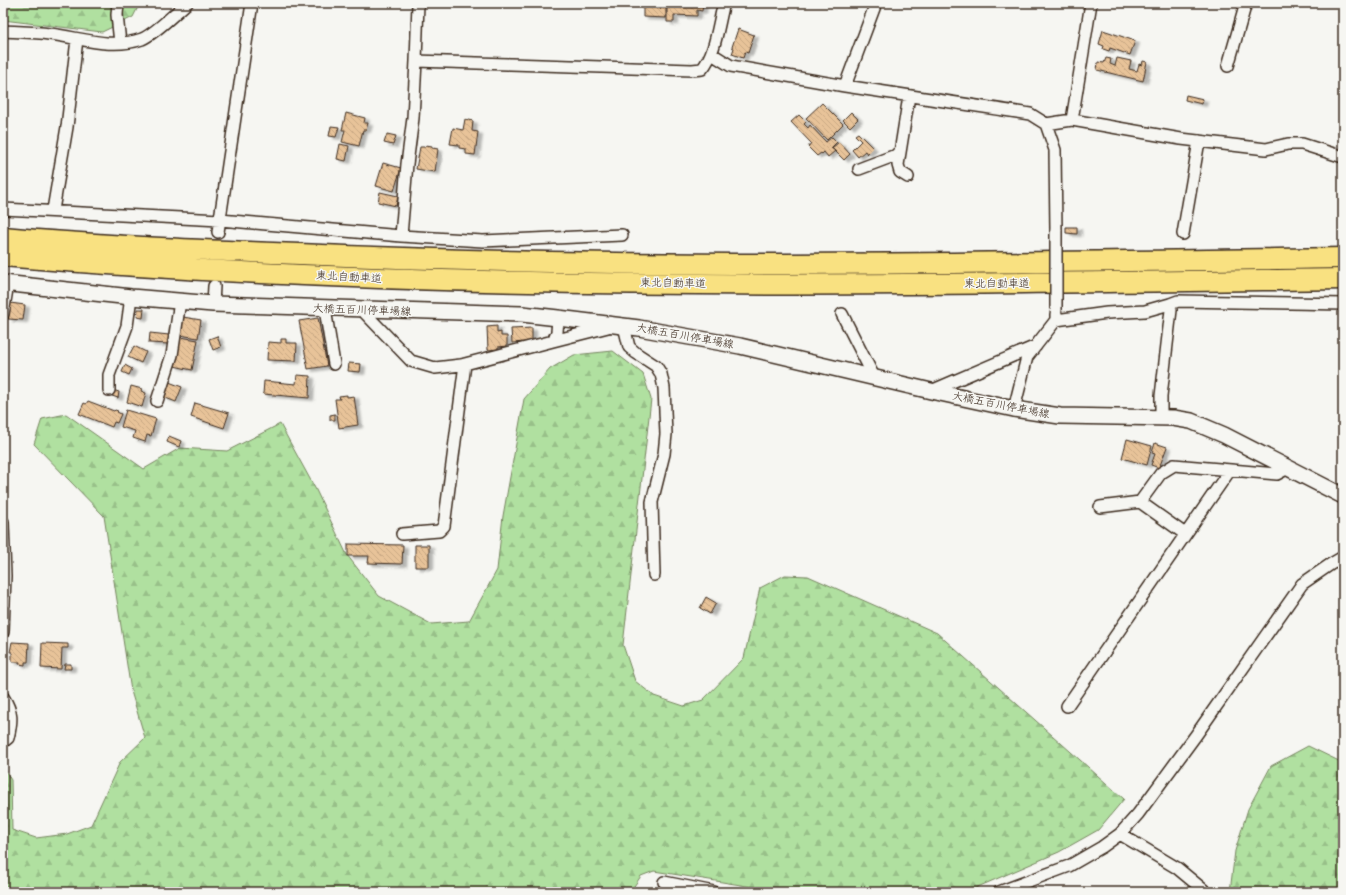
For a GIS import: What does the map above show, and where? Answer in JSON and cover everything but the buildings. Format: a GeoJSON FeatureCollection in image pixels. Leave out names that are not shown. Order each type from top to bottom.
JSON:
{"type":"FeatureCollection","features":[{"type":"Feature","properties":{"kind":"highway"},"geometry":{"type":"LineString","coordinates":[[3,233],[37,249]]}},
{"type":"Feature","properties":{"kind":"highway","name":"東北自動車道"},"geometry":{"type":"LineString","coordinates":[[3,237],[37,249],[202,270],[380,278],[824,285],[1343,278]]}},
{"type":"Feature","properties":{"kind":"highway"},"geometry":{"type":"LineString","coordinates":[[3,257],[37,249]]}},
{"type":"Feature","properties":{"kind":"highway","name":"東北自動車道"},"geometry":{"type":"LineString","coordinates":[[37,249],[201,250],[381,258],[562,263],[814,265],[1343,258]]}},
{"type":"Feature","properties":{"kind":"main road","name":"大橋五百川停車場線"},"geometry":{"type":"LineString","coordinates":[[6,283],[132,297],[213,304],[325,309],[522,314],[619,326],[740,346],[1014,409],[1060,416],[1173,418],[1191,421],[1224,435],[1343,496]]}},
{"type":"Feature","properties":{"kind":"street"},"geometry":{"type":"LineString","coordinates":[[118,3],[117,15],[120,43]]}},
{"type":"Feature","properties":{"kind":"street"},"geometry":{"type":"LineString","coordinates":[[3,31],[49,34],[105,43],[120,43],[143,38],[153,32],[187,3]]}},
{"type":"Feature","properties":{"kind":"street"},"geometry":{"type":"LineString","coordinates":[[218,232],[252,3]]}},
{"type":"Feature","properties":{"kind":"street"},"geometry":{"type":"LineString","coordinates":[[401,236],[407,164],[413,118],[418,3]]}},
{"type":"Feature","properties":{"kind":"street"},"geometry":{"type":"LineString","coordinates":[[416,61],[692,70],[702,69],[712,54],[724,3]]}},
{"type":"Feature","properties":{"kind":"street"},"geometry":{"type":"LineString","coordinates":[[845,86],[876,3]]}},
{"type":"Feature","properties":{"kind":"street"},"geometry":{"type":"LineString","coordinates":[[1072,120],[1091,3]]}},
{"type":"Feature","properties":{"kind":"street"},"geometry":{"type":"LineString","coordinates":[[1228,66],[1246,3]]}},
{"type":"Feature","properties":{"kind":"street"},"geometry":{"type":"LineString","coordinates":[[53,210],[67,127],[77,39]]}},
{"type":"Feature","properties":{"kind":"street"},"geometry":{"type":"LineString","coordinates":[[712,54],[730,66],[845,86],[1030,114],[1046,124],[1072,120],[1199,141],[1266,149],[1288,144],[1302,144],[1343,157]]}},
{"type":"Feature","properties":{"kind":"street"},"geometry":{"type":"LineString","coordinates":[[908,177],[900,172],[898,165],[909,96]]}},
{"type":"Feature","properties":{"kind":"street"},"geometry":{"type":"LineString","coordinates":[[1014,409],[1027,357],[1056,315],[1054,150],[1046,124]]}},
{"type":"Feature","properties":{"kind":"street"},"geometry":{"type":"LineString","coordinates":[[1183,234],[1199,141]]}},
{"type":"Feature","properties":{"kind":"street"},"geometry":{"type":"LineString","coordinates":[[859,169],[896,155],[900,151]]}},
{"type":"Feature","properties":{"kind":"street"},"geometry":{"type":"LineString","coordinates":[[3,209],[53,210],[220,220],[401,236],[483,241],[622,234]]}},
{"type":"Feature","properties":{"kind":"street"},"geometry":{"type":"LineString","coordinates":[[3,314],[6,283]]}},
{"type":"Feature","properties":{"kind":"street"},"geometry":{"type":"LineString","coordinates":[[213,304],[214,286]]}},
{"type":"Feature","properties":{"kind":"street"},"geometry":{"type":"LineString","coordinates":[[109,390],[109,375],[128,326],[132,297]]}},
{"type":"Feature","properties":{"kind":"street"},"geometry":{"type":"LineString","coordinates":[[1056,315],[1145,311],[1185,300],[1343,304]]}},
{"type":"Feature","properties":{"kind":"street"},"geometry":{"type":"LineString","coordinates":[[157,401],[172,355],[180,301]]}},
{"type":"Feature","properties":{"kind":"street"},"geometry":{"type":"LineString","coordinates":[[1161,418],[1161,396],[1170,317],[1170,304]]}},
{"type":"Feature","properties":{"kind":"street"},"geometry":{"type":"LineString","coordinates":[[325,309],[334,364]]}},
{"type":"Feature","properties":{"kind":"street"},"geometry":{"type":"LineString","coordinates":[[362,310],[411,361],[435,368],[465,364],[553,341],[619,326],[629,347],[656,366],[661,374],[664,388],[666,434],[664,454],[652,502],[654,575]]}},
{"type":"Feature","properties":{"kind":"street"},"geometry":{"type":"LineString","coordinates":[[842,314],[874,377]]}},
{"type":"Feature","properties":{"kind":"street"},"geometry":{"type":"LineString","coordinates":[[553,341],[557,332],[558,318]]}},
{"type":"Feature","properties":{"kind":"street"},"geometry":{"type":"LineString","coordinates":[[931,391],[1036,346]]}},
{"type":"Feature","properties":{"kind":"street"},"geometry":{"type":"LineString","coordinates":[[402,534],[439,531],[444,526],[465,364]]}},
{"type":"Feature","properties":{"kind":"street"},"geometry":{"type":"LineString","coordinates":[[1140,502],[1161,473],[1174,465],[1277,474],[1288,468]]}},
{"type":"Feature","properties":{"kind":"street"},"geometry":{"type":"LineString","coordinates":[[1067,706],[1230,470]]}},
{"type":"Feature","properties":{"kind":"street"},"geometry":{"type":"LineString","coordinates":[[1100,507],[1140,502],[1185,534]]}},
{"type":"Feature","properties":{"kind":"street"},"geometry":{"type":"LineString","coordinates":[[3,522],[5,576],[3,632]]}},
{"type":"Feature","properties":{"kind":"street"},"geometry":{"type":"LineString","coordinates":[[999,892],[1069,866],[1102,847],[1120,834],[1138,814],[1192,741],[1302,584],[1330,564],[1343,557]]}},
{"type":"Feature","properties":{"kind":"street"},"geometry":{"type":"LineString","coordinates":[[3,697],[8,704],[12,716],[8,738],[3,742]]}},
{"type":"Feature","properties":{"kind":"street"},"geometry":{"type":"LineString","coordinates":[[1120,834],[1177,868],[1206,892]]}},
{"type":"Feature","properties":{"kind":"street"},"geometry":{"type":"LineString","coordinates":[[664,882],[696,890],[714,892]]}},
{"type":"Feature","properties":{"kind":"green space"},"geometry":{"type":"Polygon","coordinates":[[[3,3],[140,3],[133,17],[102,32],[3,20],[3,3]]]}},
{"type":"Feature","properties":{"kind":"green space"},"geometry":{"type":"Polygon","coordinates":[[[613,351],[643,374],[651,399],[623,645],[635,681],[654,696],[684,706],[703,700],[744,658],[760,588],[785,575],[808,576],[937,633],[1124,799],[1098,830],[1059,852],[966,892],[784,892],[654,871],[641,876],[630,892],[3,892],[3,767],[11,780],[12,830],[36,838],[67,834],[91,825],[120,762],[145,738],[131,691],[104,516],[34,444],[42,419],[66,414],[144,469],[180,448],[227,451],[280,424],[316,490],[347,555],[379,596],[431,624],[469,621],[497,570],[503,516],[524,399],[550,369],[574,355],[613,351]]]}},
{"type":"Feature","properties":{"kind":"green space"},"geometry":{"type":"Polygon","coordinates":[[[1308,746],[1343,763],[1343,892],[1230,892],[1235,851],[1248,809],[1271,766],[1308,746]]]}},
{"type":"Feature","properties":{"kind":"tunnel"},"geometry":{"type":"LineString","coordinates":[[214,286],[218,232]]}}]}
